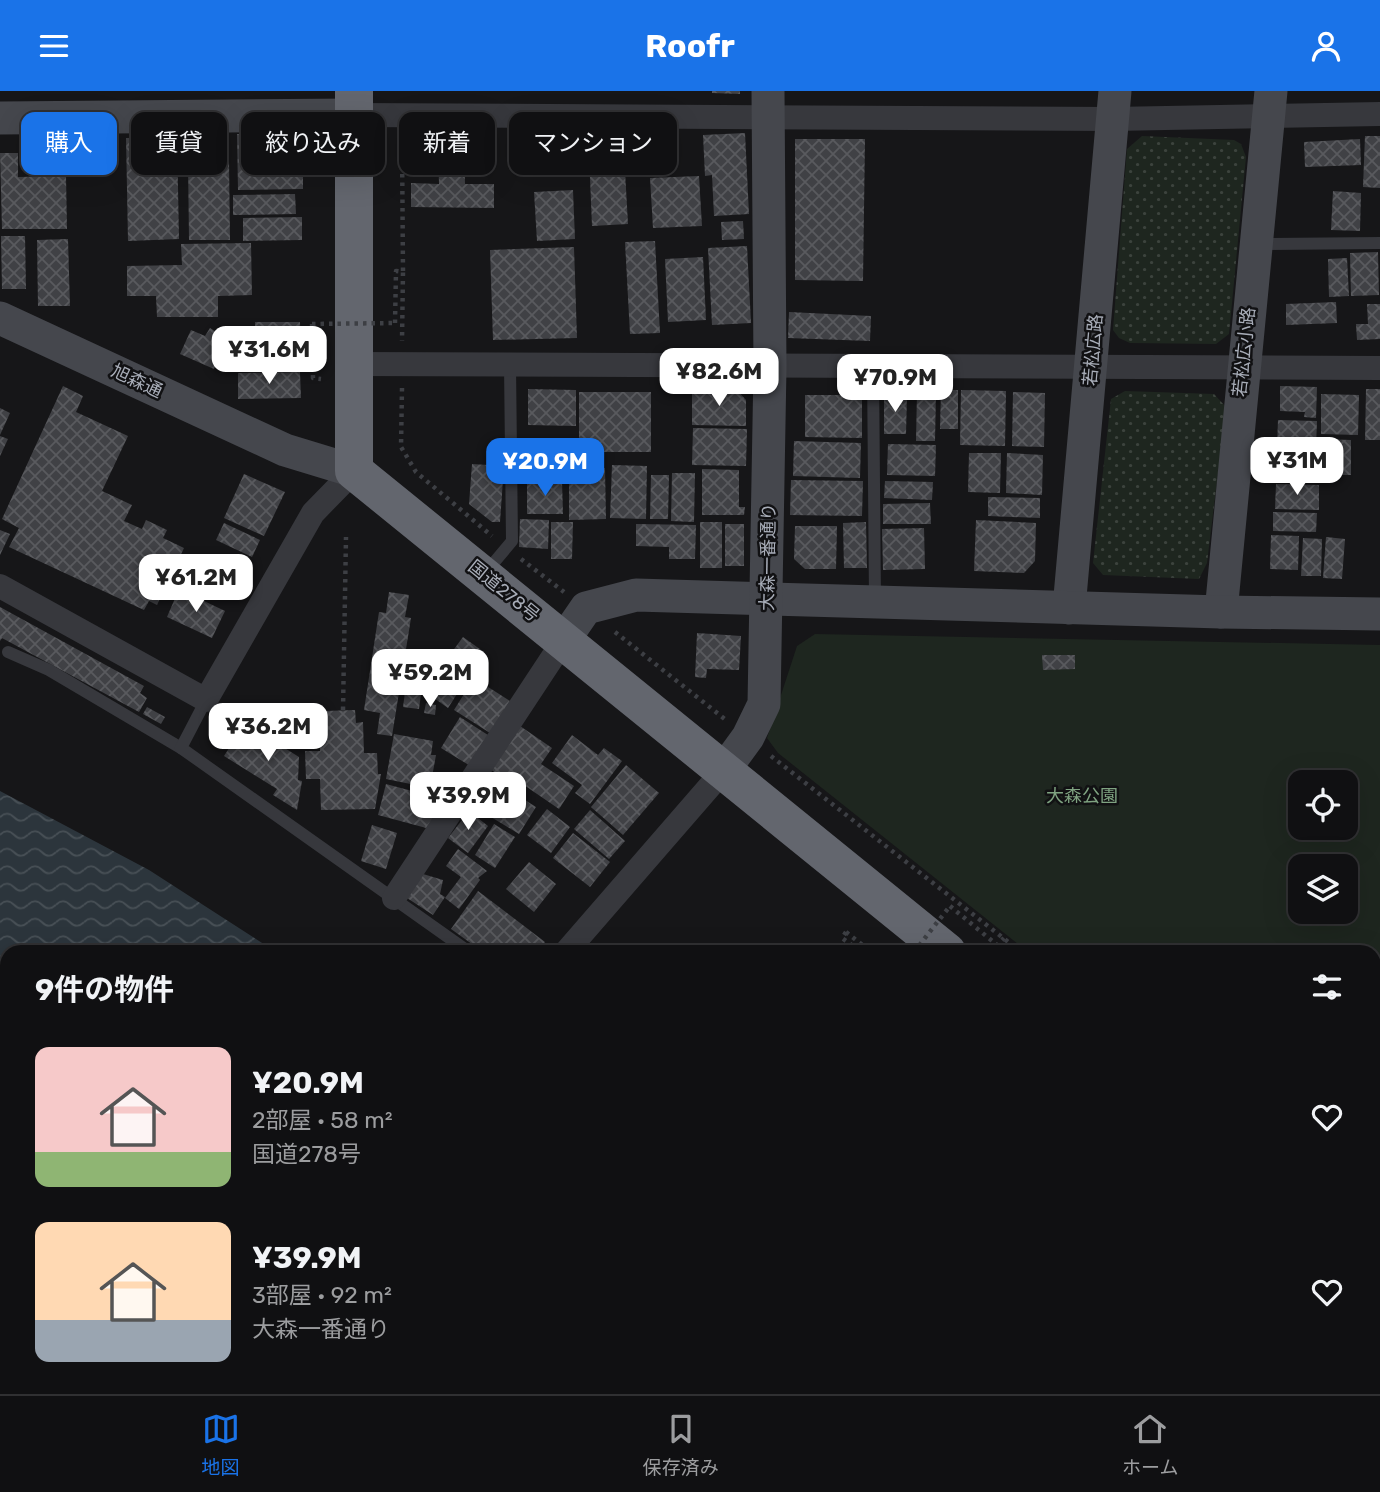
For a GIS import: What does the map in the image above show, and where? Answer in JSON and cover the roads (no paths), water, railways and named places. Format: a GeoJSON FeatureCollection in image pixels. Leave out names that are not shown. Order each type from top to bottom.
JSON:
{"type":"FeatureCollection","features":[{"type":"Feature","properties":{"kind":"highway"},"geometry":{"type":"LineString","coordinates":[[354,103],[337,372],[354,471]]}},
{"type":"Feature","properties":{"kind":"highway","name":"国道278号"},"geometry":{"type":"LineString","coordinates":[[354,471],[495,561],[564,640],[938,945]]}},
{"type":"Feature","properties":{"kind":"street"},"geometry":{"type":"LineString","coordinates":[[0,118],[354,103],[402,114],[768,104],[1270,103],[1380,114]]}},
{"type":"Feature","properties":{"kind":"street","name":"若松広小路"},"geometry":{"type":"LineString","coordinates":[[1221,612],[1242,367],[1270,103]]}},
{"type":"Feature","properties":{"kind":"street","name":"大森一番通り"},"geometry":{"type":"LineString","coordinates":[[572,945],[724,769],[748,737],[764,703],[768,597],[770,367],[768,104]]}},
{"type":"Feature","properties":{"kind":"street","name":"若松広路"},"geometry":{"type":"LineString","coordinates":[[1069,608],[1114,105]]}},
{"type":"Feature","properties":{"kind":"street","name":"旭森通"},"geometry":{"type":"LineString","coordinates":[[0,319],[285,450],[354,471]]}},
{"type":"Feature","properties":{"kind":"street"},"geometry":{"type":"LineString","coordinates":[[337,372],[402,364],[1380,368]]}},
{"type":"Feature","properties":{"kind":"street"},"geometry":{"type":"LineString","coordinates":[[0,586],[206,700],[313,513],[354,471]]}},
{"type":"Feature","properties":{"kind":"street"},"geometry":{"type":"LineString","coordinates":[[394,898],[586,608],[636,595],[1380,614]]}},
{"type":"Feature","properties":{"kind":"lane"},"geometry":{"type":"LineString","coordinates":[[1256,244],[1380,243]]}},
{"type":"Feature","properties":{"kind":"lane"},"geometry":{"type":"LineString","coordinates":[[495,561],[512,541],[510,365]]}},
{"type":"Feature","properties":{"kind":"lane"},"geometry":{"type":"LineString","coordinates":[[873,367],[875,603]]}},
{"type":"Feature","properties":{"kind":"lane"},"geometry":{"type":"LineString","coordinates":[[8,652],[49,670],[181,748],[459,945]]}},
{"type":"Feature","properties":{"kind":"lane"},"geometry":{"type":"LineString","coordinates":[[181,748],[206,700]]}},
{"type":"Feature","properties":{"kind":"water"},"geometry":{"type":"Polygon","coordinates":[[[0,791],[149,870],[265,945],[0,945],[0,791]]]}},
{"type":"Feature","properties":{"kind":"park label","name":"大森公園"},"geometry":{"type":"Point","coordinates":[1082,796]}}]}
